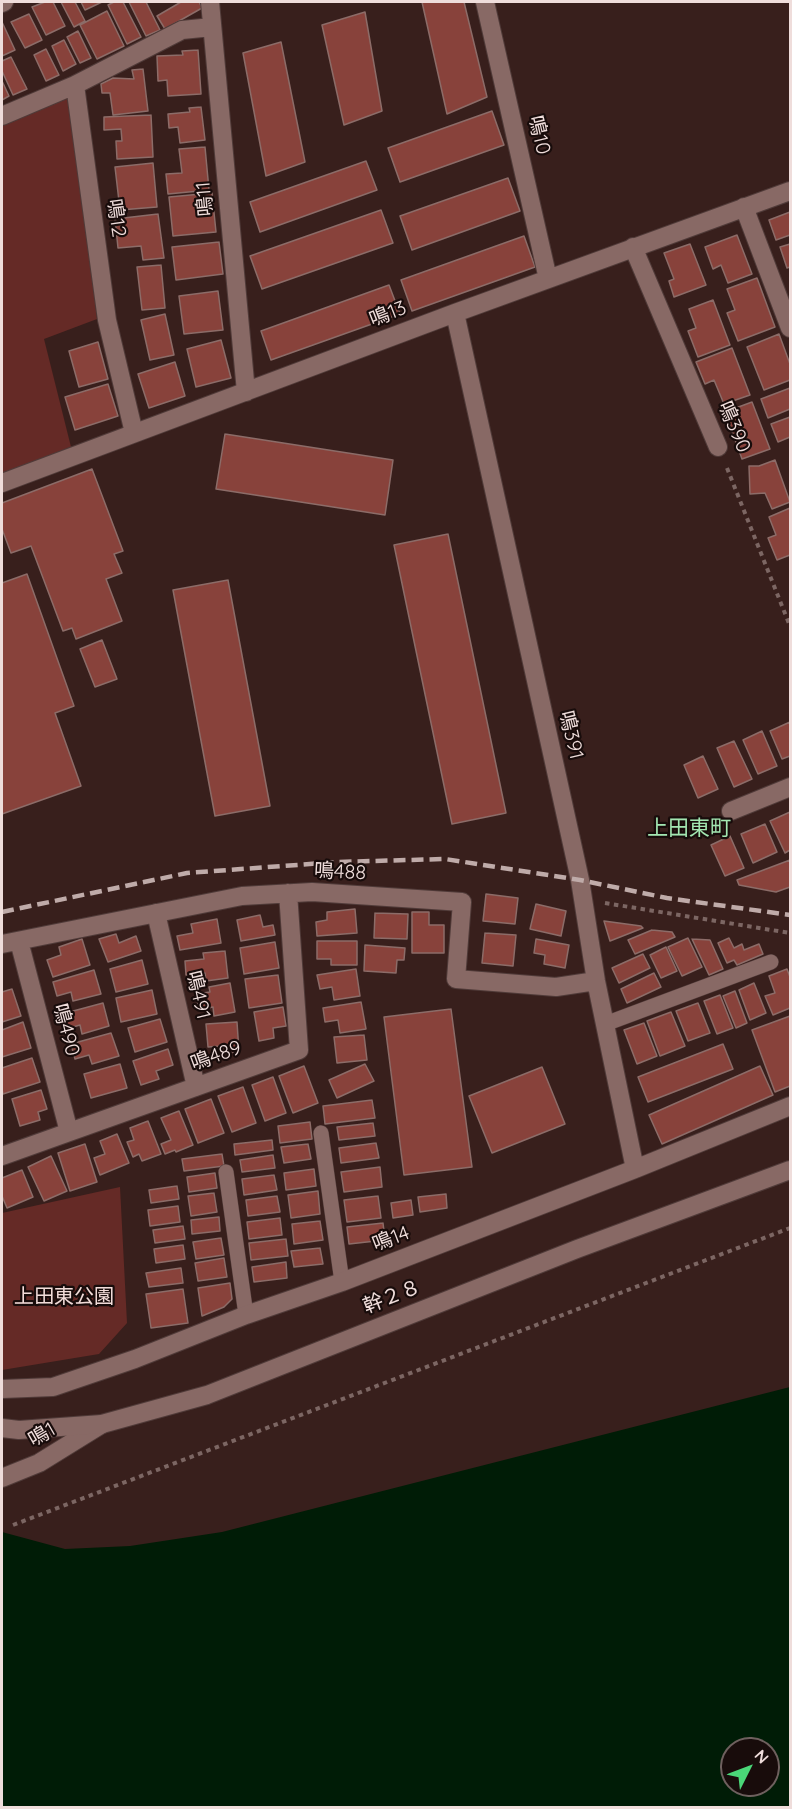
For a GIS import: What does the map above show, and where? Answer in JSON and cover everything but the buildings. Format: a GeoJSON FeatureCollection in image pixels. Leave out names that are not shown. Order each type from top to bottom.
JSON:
{"type":"FeatureCollection","features":[{"type":"Feature","properties":{"kind":"street","name":"鳴11"},"geometry":{"type":"LineString","coordinates":[[210,2],[246,392]]}},
{"type":"Feature","properties":{"kind":"street","name":"鳴10"},"geometry":{"type":"LineString","coordinates":[[485,2],[548,279]]}},
{"type":"Feature","properties":{"kind":"street"},"geometry":{"type":"LineString","coordinates":[[2,116],[75,85],[182,30],[212,27]]}},
{"type":"Feature","properties":{"kind":"street","name":"鳴12"},"geometry":{"type":"LineString","coordinates":[[75,85],[106,320],[134,433]]}},
{"type":"Feature","properties":{"kind":"street","name":"鳴13"},"geometry":{"type":"LineString","coordinates":[[2,483],[790,190]]}},
{"type":"Feature","properties":{"kind":"street"},"geometry":{"type":"LineString","coordinates":[[744,207],[790,328]]}},
{"type":"Feature","properties":{"kind":"street","name":"鳴390"},"geometry":{"type":"LineString","coordinates":[[633,247],[718,447]]}},
{"type":"Feature","properties":{"kind":"street","name":"鳴391"},"geometry":{"type":"LineString","coordinates":[[455,313],[583,899],[596,981],[635,1169]]}},
{"type":"Feature","properties":{"kind":"street"},"geometry":{"type":"LineString","coordinates":[[730,811],[790,787]]}},
{"type":"Feature","properties":{"kind":"street","name":"鳴488"},"geometry":{"type":"LineString","coordinates":[[10,942],[242,896],[312,892],[462,902],[456,979],[556,987],[596,981]]}},
{"type":"Feature","properties":{"kind":"street","name":"鳴489"},"geometry":{"type":"LineString","coordinates":[[2,1156],[298,1050],[288,893]]}},
{"type":"Feature","properties":{"kind":"street","name":"鳴491"},"geometry":{"type":"LineString","coordinates":[[156,913],[196,1087]]}},
{"type":"Feature","properties":{"kind":"street","name":"鳴490"},"geometry":{"type":"LineString","coordinates":[[10,942],[69,1132]]}},
{"type":"Feature","properties":{"kind":"street","name":"鳴14"},"geometry":{"type":"LineString","coordinates":[[2,1389],[53,1386],[135,1359],[635,1169],[790,1106]]}},
{"type":"Feature","properties":{"kind":"street","name":"幹２８"},"geometry":{"type":"LineString","coordinates":[[2,1428],[19,1430],[102,1424],[207,1395],[566,1253],[790,1170]]}},
{"type":"Feature","properties":{"kind":"street","name":"鳴1"},"geometry":{"type":"LineString","coordinates":[[2,1478],[39,1463],[102,1424]]}},
{"type":"Feature","properties":{"kind":"lane"},"geometry":{"type":"LineString","coordinates":[[605,1024],[771,962]]}},
{"type":"Feature","properties":{"kind":"lane"},"geometry":{"type":"LineString","coordinates":[[321,1133],[342,1282]]}},
{"type":"Feature","properties":{"kind":"lane"},"geometry":{"type":"LineString","coordinates":[[226,1172],[246,1315]]}},
{"type":"Feature","properties":{"kind":"path","name":"鳴390"},"geometry":{"type":"LineString","coordinates":[[718,447],[790,626]]}},
{"type":"Feature","properties":{"kind":"path"},"geometry":{"type":"LineString","coordinates":[[583,899],[790,933]]}},
{"type":"Feature","properties":{"kind":"path"},"geometry":{"type":"LineString","coordinates":[[13,1525],[790,1228]]}},
{"type":"Feature","properties":{"kind":"green space"},"geometry":{"type":"Polygon","coordinates":[[[71,96],[97,319],[44,339],[71,447],[2,474],[2,123],[71,96]]]}},
{"type":"Feature","properties":{"kind":"green space","name":"上田東公園"},"geometry":{"type":"Polygon","coordinates":[[[120,1187],[127,1323],[99,1354],[2,1370],[2,1213],[120,1187]]]}},
{"type":"Feature","properties":{"kind":"shaded area"},"geometry":{"type":"Polygon","coordinates":[[[790,1387],[790,1807],[2,1807],[2,1532],[65,1549],[130,1546],[222,1532],[790,1387]]]}},
{"type":"Feature","properties":{"kind":"railway"},"geometry":{"type":"LineString","coordinates":[[2,912],[187,873],[337,862],[445,859],[580,880],[667,898],[790,915]]}},
{"type":"Feature","properties":{"kind":"district","name":"上田東町"},"geometry":{"type":"Point","coordinates":[689,829]}}]}
